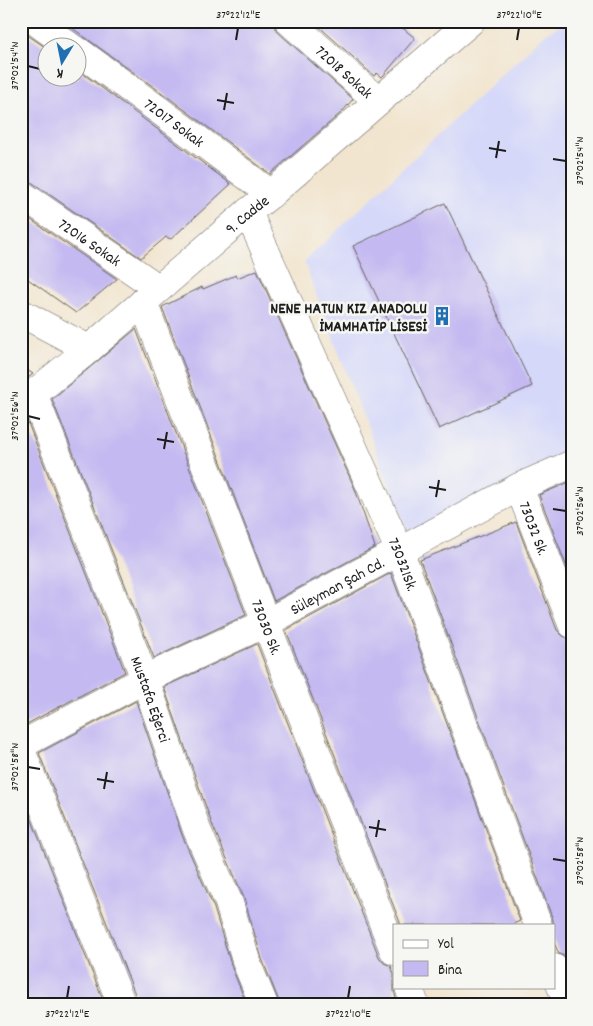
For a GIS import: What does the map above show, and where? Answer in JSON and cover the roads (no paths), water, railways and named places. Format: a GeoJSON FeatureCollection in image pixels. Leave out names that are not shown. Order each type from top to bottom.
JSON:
{"type":"FeatureCollection","features":[{"type":"Feature","properties":{"kind":"street"},"geometry":{"type":"LineString","coordinates":[[36,21],[59,38]]}},
{"type":"Feature","properties":{"kind":"street","name":"9. Cadde"},"geometry":{"type":"LineString","coordinates":[[27,398],[271,194],[471,21]]}},
{"type":"Feature","properties":{"kind":"street","name":"72018 Sokak"},"geometry":{"type":"LineString","coordinates":[[290,22],[378,101]]}},
{"type":"Feature","properties":{"kind":"street","name":"72017 Sokak"},"geometry":{"type":"LineString","coordinates":[[88,58],[271,194]]}},
{"type":"Feature","properties":{"kind":"street","name":"72016 Sokak"},"geometry":{"type":"LineString","coordinates":[[21,194],[151,295]]}},
{"type":"Feature","properties":{"kind":"street","name":"730321Sk."},"geometry":{"type":"LineString","coordinates":[[248,212],[400,552],[538,924]]}},
{"type":"Feature","properties":{"kind":"street","name":"73030 Sk."},"geometry":{"type":"LineString","coordinates":[[151,295],[266,623],[393,948]]}},
{"type":"Feature","properties":{"kind":"street"},"geometry":{"type":"LineString","coordinates":[[21,313],[89,348]]}},
{"type":"Feature","properties":{"kind":"street","name":"Mustafa Eğerci"},"geometry":{"type":"LineString","coordinates":[[27,398],[145,678],[197,830],[229,903],[247,964],[264,1005]]}},
{"type":"Feature","properties":{"kind":"street","name":"Süleyman Şah Cd."},"geometry":{"type":"LineString","coordinates":[[21,745],[145,678],[266,623],[519,487],[572,464]]}},
{"type":"Feature","properties":{"kind":"street","name":"73032 Sk."},"geometry":{"type":"LineString","coordinates":[[519,487],[572,624]]}},
{"type":"Feature","properties":{"kind":"street"},"geometry":{"type":"LineString","coordinates":[[21,750],[122,1005]]}},
{"type":"Feature","properties":{"kind":"street"},"geometry":{"type":"LineString","coordinates":[[556,973],[568,1005]]}},
{"type":"Feature","properties":{"kind":"street"},"geometry":{"type":"LineString","coordinates":[[408,988],[415,1005]]}},
{"type":"Feature","properties":{"kind":"place","name":"NENE HATUN KIZ ANADOLU İMAMHATİP LİSESİ"},"geometry":{"type":"Point","coordinates":[442,316]}}]}
